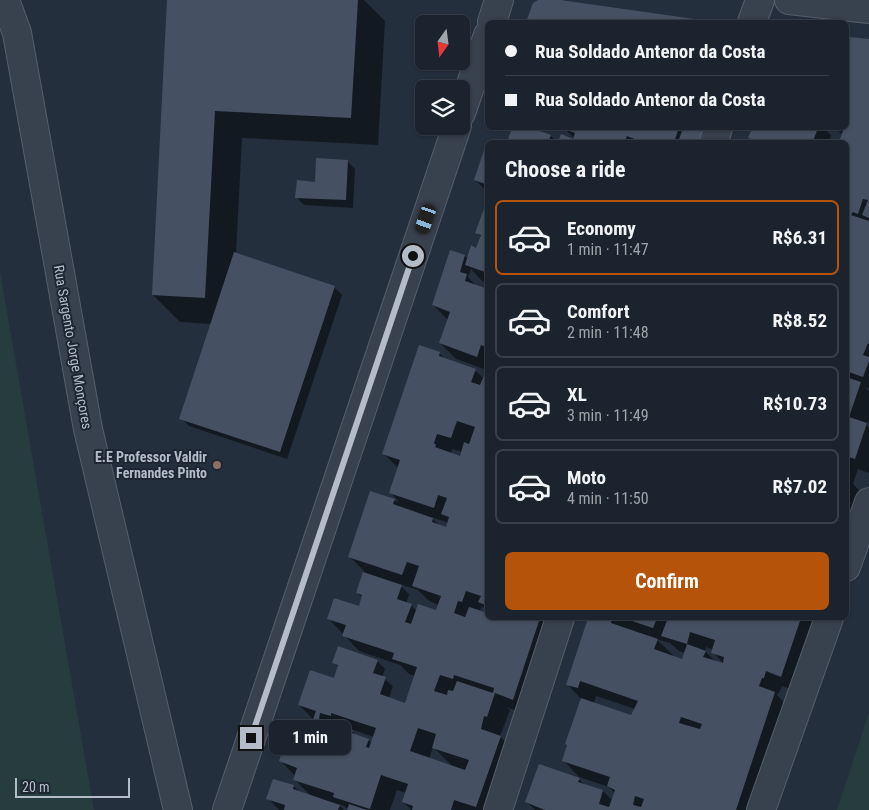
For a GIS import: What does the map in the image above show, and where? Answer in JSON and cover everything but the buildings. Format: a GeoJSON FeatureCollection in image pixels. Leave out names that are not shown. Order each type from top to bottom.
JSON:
{"type":"FeatureCollection","features":[{"type":"Feature","properties":{"kind":"street","name":"Rua Sargento Jorge Monçores"},"geometry":{"type":"LineString","coordinates":[[5,0],[17,33],[88,429],[178,810]]}},
{"type":"Feature","properties":{"kind":"street"},"geometry":{"type":"LineString","coordinates":[[493,20],[499,0]]}},
{"type":"Feature","properties":{"kind":"street"},"geometry":{"type":"LineString","coordinates":[[753,20],[760,0]]}},
{"type":"Feature","properties":{"kind":"street"},"geometry":{"type":"LineString","coordinates":[[789,0],[869,8]]}},
{"type":"Feature","properties":{"kind":"street"},"geometry":{"type":"LineString","coordinates":[[470,87],[485,44]]}},
{"type":"Feature","properties":{"kind":"street"},"geometry":{"type":"LineString","coordinates":[[227,810],[454,135]]}},
{"type":"Feature","properties":{"kind":"street"},"geometry":{"type":"LineString","coordinates":[[849,559],[869,502]]}},
{"type":"Feature","properties":{"kind":"street"},"geometry":{"type":"LineString","coordinates":[[498,810],[559,620]]}},
{"type":"Feature","properties":{"kind":"street"},"geometry":{"type":"LineString","coordinates":[[762,810],[828,620]]}},
{"type":"Feature","properties":{"kind":"green space"},"geometry":{"type":"Polygon","coordinates":[[[0,272],[94,810],[0,810],[0,272]]]}},
{"type":"Feature","properties":{"kind":"green space"},"geometry":{"type":"Polygon","coordinates":[[[869,713],[869,810],[837,810],[841,798],[869,713]]]}},
{"type":"Feature","properties":{"kind":"place","name":"E.E Professor Valdir Fernandes Pinto"},"geometry":{"type":"Point","coordinates":[217,465]}},
{"type":"Feature","properties":{"kind":"route"},"geometry":{"type":"LineString","coordinates":[[251,738],[413,256]]}}]}
